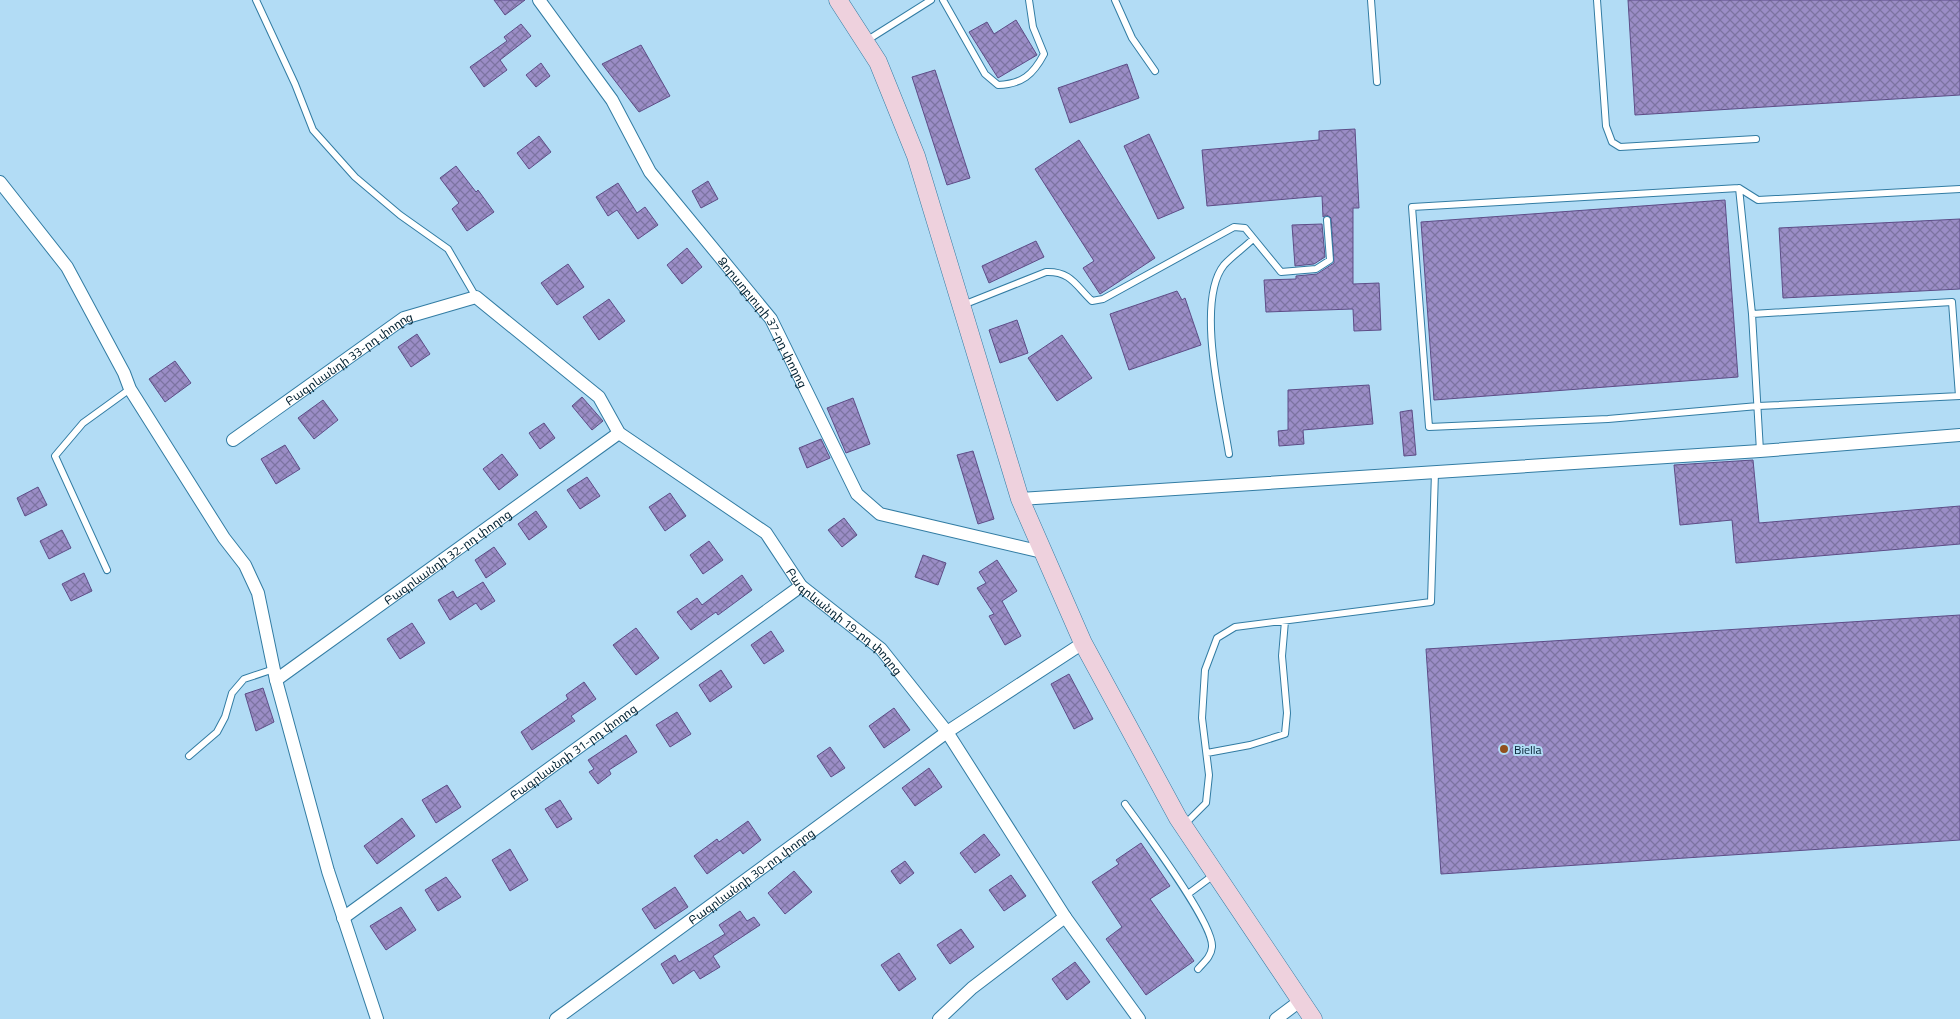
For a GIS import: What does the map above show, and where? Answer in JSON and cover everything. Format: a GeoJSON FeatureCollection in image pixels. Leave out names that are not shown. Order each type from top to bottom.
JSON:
{"type":"FeatureCollection","features":[{"type":"Feature","properties":{"kind":"street","name":"Ձորաղբյուրի 37-րդ փողոց"},"geometry":{"type":"LineString","coordinates":[[539,0],[612,100],[650,172],[770,318],[857,494],[880,514],[1042,552]]}},
{"type":"Feature","properties":{"kind":"street"},"geometry":{"type":"LineString","coordinates":[[838,0],[878,62],[912,146],[1020,499],[1083,643],[1183,826],[1313,1019]]}},
{"type":"Feature","properties":{"kind":"street"},"geometry":{"type":"LineString","coordinates":[[0,182],[67,267],[124,373],[130,388],[224,538],[246,565],[258,593],[275,674],[328,871],[377,1019]]}},
{"type":"Feature","properties":{"kind":"street","name":"Բագրևանդի 19-րդ փողոց"},"geometry":{"type":"LineString","coordinates":[[476,297],[599,397],[620,433],[766,533],[802,586],[881,649],[947,732],[1066,917],[1139,1019]]}},
{"type":"Feature","properties":{"kind":"street","name":"Բագրևանդի 33-րդ փողոց"},"geometry":{"type":"LineString","coordinates":[[232,440],[404,318],[476,297]]}},
{"type":"Feature","properties":{"kind":"street","name":"Բագրևանդի 32-րդ փողոց"},"geometry":{"type":"LineString","coordinates":[[275,674],[620,433]]}},
{"type":"Feature","properties":{"kind":"street"},"geometry":{"type":"LineString","coordinates":[[1020,499],[1760,451],[1960,434]]}},
{"type":"Feature","properties":{"kind":"street","name":"Բագրևանդի 31-րդ փողոց"},"geometry":{"type":"LineString","coordinates":[[343,918],[802,586]]}},
{"type":"Feature","properties":{"kind":"street","name":"Բագրևանդի 30-րդ փողոց"},"geometry":{"type":"LineString","coordinates":[[556,1019],[947,732],[1083,643]]}},
{"type":"Feature","properties":{"kind":"street"},"geometry":{"type":"LineString","coordinates":[[939,1019],[972,988],[1066,917]]}},
{"type":"Feature","properties":{"kind":"street"},"geometry":{"type":"LineString","coordinates":[[1276,1019],[1300,1001]]}},
{"type":"Feature","properties":{"kind":"lane"},"geometry":{"type":"LineString","coordinates":[[256,0],[295,84],[313,130],[355,177],[400,215],[448,249],[476,297]]}},
{"type":"Feature","properties":{"kind":"lane"},"geometry":{"type":"LineString","coordinates":[[865,42],[930,0]]}},
{"type":"Feature","properties":{"kind":"lane"},"geometry":{"type":"LineString","coordinates":[[943,0],[985,74],[998,85],[1014,84],[1035,71],[1044,54],[1033,27],[1029,0]]}},
{"type":"Feature","properties":{"kind":"lane"},"geometry":{"type":"LineString","coordinates":[[1115,0],[1132,38],[1155,71]]}},
{"type":"Feature","properties":{"kind":"lane"},"geometry":{"type":"LineString","coordinates":[[1371,0],[1377,82]]}},
{"type":"Feature","properties":{"kind":"lane"},"geometry":{"type":"LineString","coordinates":[[1597,0],[1606,126],[1612,142],[1620,147],[1756,139]]}},
{"type":"Feature","properties":{"kind":"lane"},"geometry":{"type":"LineString","coordinates":[[1752,314],[1952,302],[1959,396],[1758,406],[1608,419],[1429,427],[1412,207],[1739,188],[1758,200],[1960,189]]}},
{"type":"Feature","properties":{"kind":"lane"},"geometry":{"type":"LineString","coordinates":[[1739,188],[1752,314],[1760,451]]}},
{"type":"Feature","properties":{"kind":"lane"},"geometry":{"type":"LineString","coordinates":[[962,305],[1046,272],[1058,272],[1068,275],[1092,301],[1103,299],[1234,227],[1245,228],[1281,272],[1316,269],[1330,260],[1328,220]]}},
{"type":"Feature","properties":{"kind":"lane"},"geometry":{"type":"LineString","coordinates":[[1229,454],[1210,328],[1211,294],[1224,266],[1253,239]]}},
{"type":"Feature","properties":{"kind":"lane"},"geometry":{"type":"LineString","coordinates":[[107,570],[55,456],[83,423],[130,388]]}},
{"type":"Feature","properties":{"kind":"lane"},"geometry":{"type":"LineString","coordinates":[[1183,826],[1206,803],[1209,775],[1202,718],[1205,670],[1217,638],[1235,627],[1431,602],[1435,472]]}},
{"type":"Feature","properties":{"kind":"lane"},"geometry":{"type":"LineString","coordinates":[[1207,753],[1250,745],[1286,734],[1287,713],[1282,656],[1285,621]]}},
{"type":"Feature","properties":{"kind":"lane"},"geometry":{"type":"LineString","coordinates":[[189,756],[217,732],[226,717],[232,693],[244,680],[275,674]]}},
{"type":"Feature","properties":{"kind":"lane"},"geometry":{"type":"LineString","coordinates":[[1125,804],[1188,894],[1213,945],[1211,955],[1198,970]]}},
{"type":"Feature","properties":{"kind":"lane"},"geometry":{"type":"LineString","coordinates":[[1188,894],[1216,874]]}},
{"type":"Feature","properties":{"kind":"building"},"geometry":{"type":"Polygon","coordinates":[[[494,0],[525,0],[505,15],[494,0]]]}},
{"type":"Feature","properties":{"kind":"building"},"geometry":{"type":"Polygon","coordinates":[[[1628,0],[1960,0],[1960,95],[1635,115],[1628,0]]]}},
{"type":"Feature","properties":{"kind":"building"},"geometry":{"type":"Polygon","coordinates":[[[1016,20],[1037,55],[998,78],[969,32],[987,22],[994,34],[1016,20]]]}},
{"type":"Feature","properties":{"kind":"building"},"geometry":{"type":"Polygon","coordinates":[[[521,24],[531,36],[500,60],[507,70],[484,87],[470,67],[507,41],[504,37],[521,24]]]}},
{"type":"Feature","properties":{"kind":"building"},"geometry":{"type":"Polygon","coordinates":[[[641,45],[670,96],[639,112],[602,64],[641,45]]]}},
{"type":"Feature","properties":{"kind":"building"},"geometry":{"type":"Polygon","coordinates":[[[541,63],[550,76],[536,87],[526,75],[541,63]]]}},
{"type":"Feature","properties":{"kind":"building"},"geometry":{"type":"Polygon","coordinates":[[[1127,64],[1139,98],[1070,123],[1058,88],[1127,64]]]}},
{"type":"Feature","properties":{"kind":"building"},"geometry":{"type":"Polygon","coordinates":[[[935,70],[970,178],[947,185],[912,77],[935,70]]]}},
{"type":"Feature","properties":{"kind":"building"},"geometry":{"type":"Polygon","coordinates":[[[1355,129],[1359,208],[1353,208],[1353,284],[1379,283],[1381,330],[1354,331],[1353,309],[1266,312],[1264,280],[1296,279],[1296,276],[1317,274],[1334,263],[1331,218],[1327,215],[1323,217],[1322,196],[1207,206],[1202,150],[1319,140],[1319,131],[1355,129]]]}},
{"type":"Feature","properties":{"kind":"building"},"geometry":{"type":"Polygon","coordinates":[[[1149,134],[1184,208],[1158,219],[1124,146],[1149,134]]]}},
{"type":"Feature","properties":{"kind":"building"},"geometry":{"type":"Polygon","coordinates":[[[539,136],[551,152],[529,169],[517,153],[539,136]]]}},
{"type":"Feature","properties":{"kind":"building"},"geometry":{"type":"Polygon","coordinates":[[[1079,140],[1155,258],[1100,294],[1083,268],[1094,261],[1035,169],[1079,140]]]}},
{"type":"Feature","properties":{"kind":"building"},"geometry":{"type":"Polygon","coordinates":[[[456,166],[476,192],[478,190],[494,212],[467,231],[452,209],[459,203],[440,178],[456,166]]]}},
{"type":"Feature","properties":{"kind":"building"},"geometry":{"type":"Polygon","coordinates":[[[708,181],[718,199],[701,208],[692,191],[708,181]]]}},
{"type":"Feature","properties":{"kind":"building"},"geometry":{"type":"Polygon","coordinates":[[[618,183],[637,213],[645,207],[658,225],[638,239],[617,210],[608,216],[596,197],[618,183]]]}},
{"type":"Feature","properties":{"kind":"building"},"geometry":{"type":"Polygon","coordinates":[[[1725,200],[1738,377],[1434,400],[1421,222],[1725,200]]]}},
{"type":"Feature","properties":{"kind":"building"},"geometry":{"type":"Polygon","coordinates":[[[1960,219],[1960,289],[1783,298],[1779,228],[1960,219]]]}},
{"type":"Feature","properties":{"kind":"building"},"geometry":{"type":"Polygon","coordinates":[[[1322,224],[1325,257],[1314,264],[1295,266],[1292,225],[1322,224]]]}},
{"type":"Feature","properties":{"kind":"building"},"geometry":{"type":"Polygon","coordinates":[[[1036,241],[1044,257],[989,283],[982,266],[1036,241]]]}},
{"type":"Feature","properties":{"kind":"building"},"geometry":{"type":"Polygon","coordinates":[[[687,248],[702,267],[682,284],[667,265],[687,248]]]}},
{"type":"Feature","properties":{"kind":"building"},"geometry":{"type":"Polygon","coordinates":[[[568,264],[584,287],[557,305],[541,283],[568,264]]]}},
{"type":"Feature","properties":{"kind":"building"},"geometry":{"type":"Polygon","coordinates":[[[1177,291],[1182,300],[1185,298],[1201,345],[1129,370],[1110,314],[1177,291]]]}},
{"type":"Feature","properties":{"kind":"building"},"geometry":{"type":"Polygon","coordinates":[[[609,299],[625,321],[599,340],[583,317],[609,299]]]}},
{"type":"Feature","properties":{"kind":"building"},"geometry":{"type":"Polygon","coordinates":[[[1017,320],[1028,353],[1000,363],[989,330],[1017,320]]]}},
{"type":"Feature","properties":{"kind":"building"},"geometry":{"type":"Polygon","coordinates":[[[417,334],[430,354],[411,367],[398,347],[417,334]]]}},
{"type":"Feature","properties":{"kind":"building"},"geometry":{"type":"Polygon","coordinates":[[[1062,335],[1092,378],[1057,401],[1028,358],[1062,335]]]}},
{"type":"Feature","properties":{"kind":"building"},"geometry":{"type":"Polygon","coordinates":[[[175,361],[191,383],[165,402],[149,379],[175,361]]]}},
{"type":"Feature","properties":{"kind":"building"},"geometry":{"type":"Polygon","coordinates":[[[1369,385],[1373,424],[1303,430],[1304,444],[1279,446],[1278,431],[1288,430],[1288,390],[1369,385]]]}},
{"type":"Feature","properties":{"kind":"building"},"geometry":{"type":"Polygon","coordinates":[[[582,397],[603,421],[592,430],[572,406],[582,397]]]}},
{"type":"Feature","properties":{"kind":"building"},"geometry":{"type":"Polygon","coordinates":[[[853,398],[870,444],[846,453],[827,408],[853,398]]]}},
{"type":"Feature","properties":{"kind":"building"},"geometry":{"type":"Polygon","coordinates":[[[323,400],[338,420],[314,439],[298,418],[323,400]]]}},
{"type":"Feature","properties":{"kind":"building"},"geometry":{"type":"Polygon","coordinates":[[[1412,410],[1416,455],[1404,456],[1400,412],[1412,410]]]}},
{"type":"Feature","properties":{"kind":"building"},"geometry":{"type":"Polygon","coordinates":[[[544,423],[555,438],[540,449],[529,433],[544,423]]]}},
{"type":"Feature","properties":{"kind":"building"},"geometry":{"type":"Polygon","coordinates":[[[821,439],[830,458],[807,468],[799,448],[821,439]]]}},
{"type":"Feature","properties":{"kind":"building"},"geometry":{"type":"Polygon","coordinates":[[[285,445],[300,469],[276,484],[261,459],[285,445]]]}},
{"type":"Feature","properties":{"kind":"building"},"geometry":{"type":"Polygon","coordinates":[[[973,451],[994,519],[978,524],[957,455],[973,451]]]}},
{"type":"Feature","properties":{"kind":"building"},"geometry":{"type":"Polygon","coordinates":[[[502,454],[518,475],[499,490],[483,469],[502,454]]]}},
{"type":"Feature","properties":{"kind":"building"},"geometry":{"type":"Polygon","coordinates":[[[1753,460],[1759,523],[1960,506],[1960,544],[1736,563],[1732,520],[1680,525],[1674,465],[1753,460]]]}},
{"type":"Feature","properties":{"kind":"building"},"geometry":{"type":"Polygon","coordinates":[[[587,477],[600,496],[580,509],[567,490],[587,477]]]}},
{"type":"Feature","properties":{"kind":"building"},"geometry":{"type":"Polygon","coordinates":[[[38,487],[47,505],[25,516],[17,498],[38,487]]]}},
{"type":"Feature","properties":{"kind":"building"},"geometry":{"type":"Polygon","coordinates":[[[670,493],[686,516],[665,531],[649,507],[670,493]]]}},
{"type":"Feature","properties":{"kind":"building"},"geometry":{"type":"Polygon","coordinates":[[[536,511],[547,527],[529,540],[518,524],[536,511]]]}},
{"type":"Feature","properties":{"kind":"building"},"geometry":{"type":"Polygon","coordinates":[[[844,518],[857,535],[842,547],[828,530],[844,518]]]}},
{"type":"Feature","properties":{"kind":"building"},"geometry":{"type":"Polygon","coordinates":[[[62,530],[71,548],[49,559],[40,541],[62,530]]]}},
{"type":"Feature","properties":{"kind":"building"},"geometry":{"type":"Polygon","coordinates":[[[709,541],[723,560],[703,574],[690,555],[709,541]]]}},
{"type":"Feature","properties":{"kind":"building"},"geometry":{"type":"Polygon","coordinates":[[[494,547],[506,564],[486,578],[475,560],[494,547]]]}},
{"type":"Feature","properties":{"kind":"building"},"geometry":{"type":"Polygon","coordinates":[[[923,555],[946,563],[938,585],[915,577],[923,555]]]}},
{"type":"Feature","properties":{"kind":"building"},"geometry":{"type":"Polygon","coordinates":[[[997,560],[1017,591],[1002,601],[1021,636],[1005,645],[989,616],[994,614],[977,588],[986,583],[979,572],[997,560]]]}},
{"type":"Feature","properties":{"kind":"building"},"geometry":{"type":"Polygon","coordinates":[[[84,573],[92,591],[71,601],[62,584],[84,573]]]}},
{"type":"Feature","properties":{"kind":"building"},"geometry":{"type":"Polygon","coordinates":[[[742,575],[752,590],[718,615],[716,612],[691,630],[677,612],[697,598],[702,605],[742,575]]]}},
{"type":"Feature","properties":{"kind":"building"},"geometry":{"type":"Polygon","coordinates":[[[483,582],[495,601],[481,610],[476,603],[450,620],[438,600],[453,591],[457,598],[483,582]]]}},
{"type":"Feature","properties":{"kind":"building"},"geometry":{"type":"Polygon","coordinates":[[[1960,615],[1960,840],[1441,874],[1426,649],[1960,615]]]}},
{"type":"Feature","properties":{"kind":"building"},"geometry":{"type":"Polygon","coordinates":[[[412,623],[425,643],[400,659],[387,639],[412,623]]]}},
{"type":"Feature","properties":{"kind":"building"},"geometry":{"type":"Polygon","coordinates":[[[636,628],[659,658],[636,675],[613,645],[636,628]]]}},
{"type":"Feature","properties":{"kind":"building"},"geometry":{"type":"Polygon","coordinates":[[[771,631],[784,651],[764,664],[751,645],[771,631]]]}},
{"type":"Feature","properties":{"kind":"building"},"geometry":{"type":"Polygon","coordinates":[[[721,670],[732,687],[710,702],[699,685],[721,670]]]}},
{"type":"Feature","properties":{"kind":"building"},"geometry":{"type":"Polygon","coordinates":[[[1069,674],[1093,719],[1074,729],[1051,684],[1069,674]]]}},
{"type":"Feature","properties":{"kind":"building"},"geometry":{"type":"Polygon","coordinates":[[[584,682],[596,699],[571,716],[575,721],[532,750],[521,732],[568,699],[566,695],[584,682]]]}},
{"type":"Feature","properties":{"kind":"building"},"geometry":{"type":"Polygon","coordinates":[[[263,688],[274,722],[256,731],[245,694],[263,688]]]}},
{"type":"Feature","properties":{"kind":"building"},"geometry":{"type":"Polygon","coordinates":[[[894,708],[910,730],[884,748],[869,726],[894,708]]]}},
{"type":"Feature","properties":{"kind":"building"},"geometry":{"type":"Polygon","coordinates":[[[677,712],[691,734],[670,747],[656,725],[677,712]]]}},
{"type":"Feature","properties":{"kind":"building"},"geometry":{"type":"Polygon","coordinates":[[[626,735],[637,752],[609,770],[611,774],[598,784],[589,772],[594,769],[588,760],[626,735]]]}},
{"type":"Feature","properties":{"kind":"building"},"geometry":{"type":"Polygon","coordinates":[[[830,747],[845,768],[831,777],[817,756],[830,747]]]}},
{"type":"Feature","properties":{"kind":"building"},"geometry":{"type":"Polygon","coordinates":[[[929,768],[942,787],[915,806],[902,788],[929,768]]]}},
{"type":"Feature","properties":{"kind":"building"},"geometry":{"type":"Polygon","coordinates":[[[447,785],[461,807],[436,823],[422,800],[447,785]]]}},
{"type":"Feature","properties":{"kind":"building"},"geometry":{"type":"Polygon","coordinates":[[[560,800],[572,819],[557,828],[545,809],[560,800]]]}},
{"type":"Feature","properties":{"kind":"building"},"geometry":{"type":"Polygon","coordinates":[[[402,818],[415,836],[377,864],[364,846],[402,818]]]}},
{"type":"Feature","properties":{"kind":"building"},"geometry":{"type":"Polygon","coordinates":[[[748,821],[761,840],[743,854],[740,850],[707,874],[694,856],[717,839],[719,842],[748,821]]]}},
{"type":"Feature","properties":{"kind":"building"},"geometry":{"type":"Polygon","coordinates":[[[984,834],[1000,855],[975,873],[960,853],[984,834]]]}},
{"type":"Feature","properties":{"kind":"building"},"geometry":{"type":"Polygon","coordinates":[[[1141,843],[1170,886],[1150,899],[1194,961],[1146,995],[1106,939],[1122,927],[1092,882],[1119,864],[1116,860],[1141,843]]]}},
{"type":"Feature","properties":{"kind":"building"},"geometry":{"type":"Polygon","coordinates":[[[510,849],[528,880],[510,891],[492,860],[510,849]]]}},
{"type":"Feature","properties":{"kind":"building"},"geometry":{"type":"Polygon","coordinates":[[[905,861],[914,873],[900,884],[891,871],[905,861]]]}},
{"type":"Feature","properties":{"kind":"building"},"geometry":{"type":"Polygon","coordinates":[[[794,871],[812,892],[785,914],[768,893],[794,871]]]}},
{"type":"Feature","properties":{"kind":"building"},"geometry":{"type":"Polygon","coordinates":[[[1011,875],[1026,896],[1004,911],[989,890],[1011,875]]]}},
{"type":"Feature","properties":{"kind":"building"},"geometry":{"type":"Polygon","coordinates":[[[446,877],[461,897],[438,911],[425,890],[446,877]]]}},
{"type":"Feature","properties":{"kind":"building"},"geometry":{"type":"Polygon","coordinates":[[[675,887],[688,907],[655,929],[642,909],[675,887]]]}},
{"type":"Feature","properties":{"kind":"building"},"geometry":{"type":"Polygon","coordinates":[[[401,907],[416,930],[386,950],[370,926],[401,907]]]}},
{"type":"Feature","properties":{"kind":"building"},"geometry":{"type":"Polygon","coordinates":[[[740,911],[747,921],[754,917],[760,925],[713,956],[720,967],[700,979],[694,970],[673,984],[661,964],[675,955],[679,962],[725,934],[719,925],[740,911]]]}},
{"type":"Feature","properties":{"kind":"building"},"geometry":{"type":"Polygon","coordinates":[[[961,929],[974,947],[950,964],[937,945],[961,929]]]}},
{"type":"Feature","properties":{"kind":"building"},"geometry":{"type":"Polygon","coordinates":[[[899,953],[916,979],[899,991],[881,965],[899,953]]]}},
{"type":"Feature","properties":{"kind":"building"},"geometry":{"type":"Polygon","coordinates":[[[1075,962],[1090,982],[1067,1000],[1052,979],[1075,962]]]}},
{"type":"Feature","properties":{"kind":"place","name":"Biella"},"geometry":{"type":"Point","coordinates":[1504,749]}}]}
